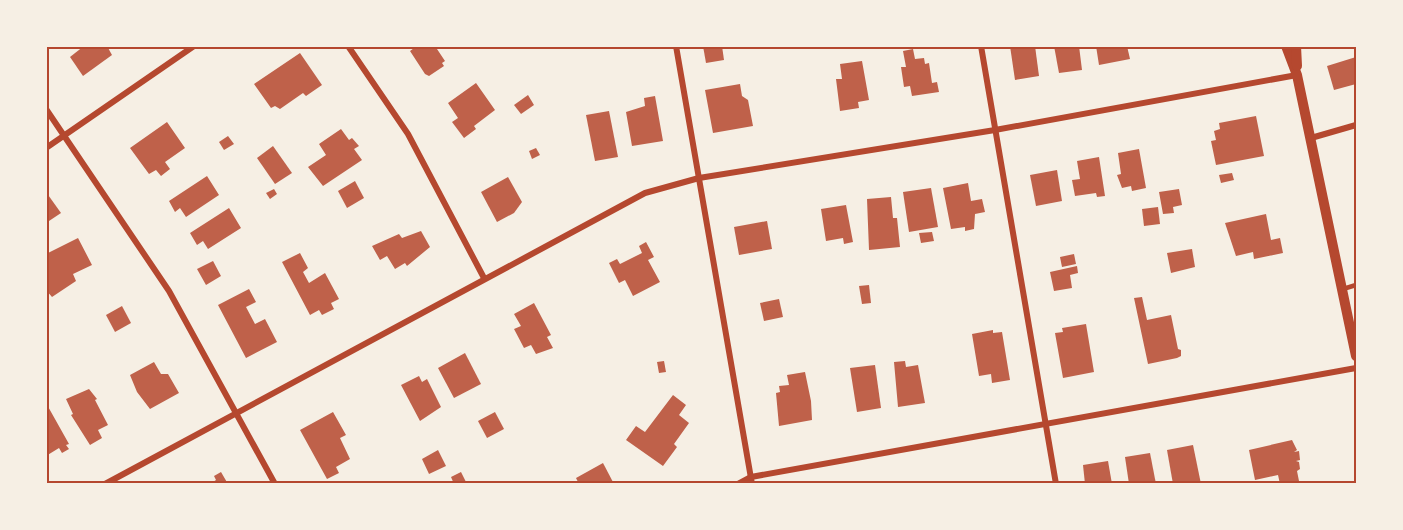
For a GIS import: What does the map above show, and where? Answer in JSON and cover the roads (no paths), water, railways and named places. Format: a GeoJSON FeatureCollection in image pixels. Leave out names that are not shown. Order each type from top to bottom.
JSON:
{"type":"FeatureCollection","features":[{"type":"Feature","properties":{"kind":"street"},"geometry":{"type":"LineString","coordinates":[[46,148],[194,46]]}},
{"type":"Feature","properties":{"kind":"street"},"geometry":{"type":"LineString","coordinates":[[348,46],[408,134],[484,278]]}},
{"type":"Feature","properties":{"kind":"street"},"geometry":{"type":"LineString","coordinates":[[676,46],[751,480]]}},
{"type":"Feature","properties":{"kind":"street"},"geometry":{"type":"LineString","coordinates":[[981,46],[1056,483]]}},
{"type":"Feature","properties":{"kind":"street"},"geometry":{"type":"LineString","coordinates":[[1286,46],[1297,75],[1356,356]]}},
{"type":"Feature","properties":{"kind":"street"},"geometry":{"type":"LineString","coordinates":[[1296,46],[1297,75]]}},
{"type":"Feature","properties":{"kind":"street"},"geometry":{"type":"LineString","coordinates":[[105,483],[645,193],[699,178],[995,130],[1297,75]]}},
{"type":"Feature","properties":{"kind":"street"},"geometry":{"type":"LineString","coordinates":[[46,109],[169,291],[274,483]]}},
{"type":"Feature","properties":{"kind":"street"},"geometry":{"type":"LineString","coordinates":[[1311,138],[1356,125]]}},
{"type":"Feature","properties":{"kind":"street"},"geometry":{"type":"LineString","coordinates":[[738,483],[1045,424],[1356,368]]}},
{"type":"Feature","properties":{"kind":"lane"},"geometry":{"type":"LineString","coordinates":[[1343,289],[1356,285]]}}]}
